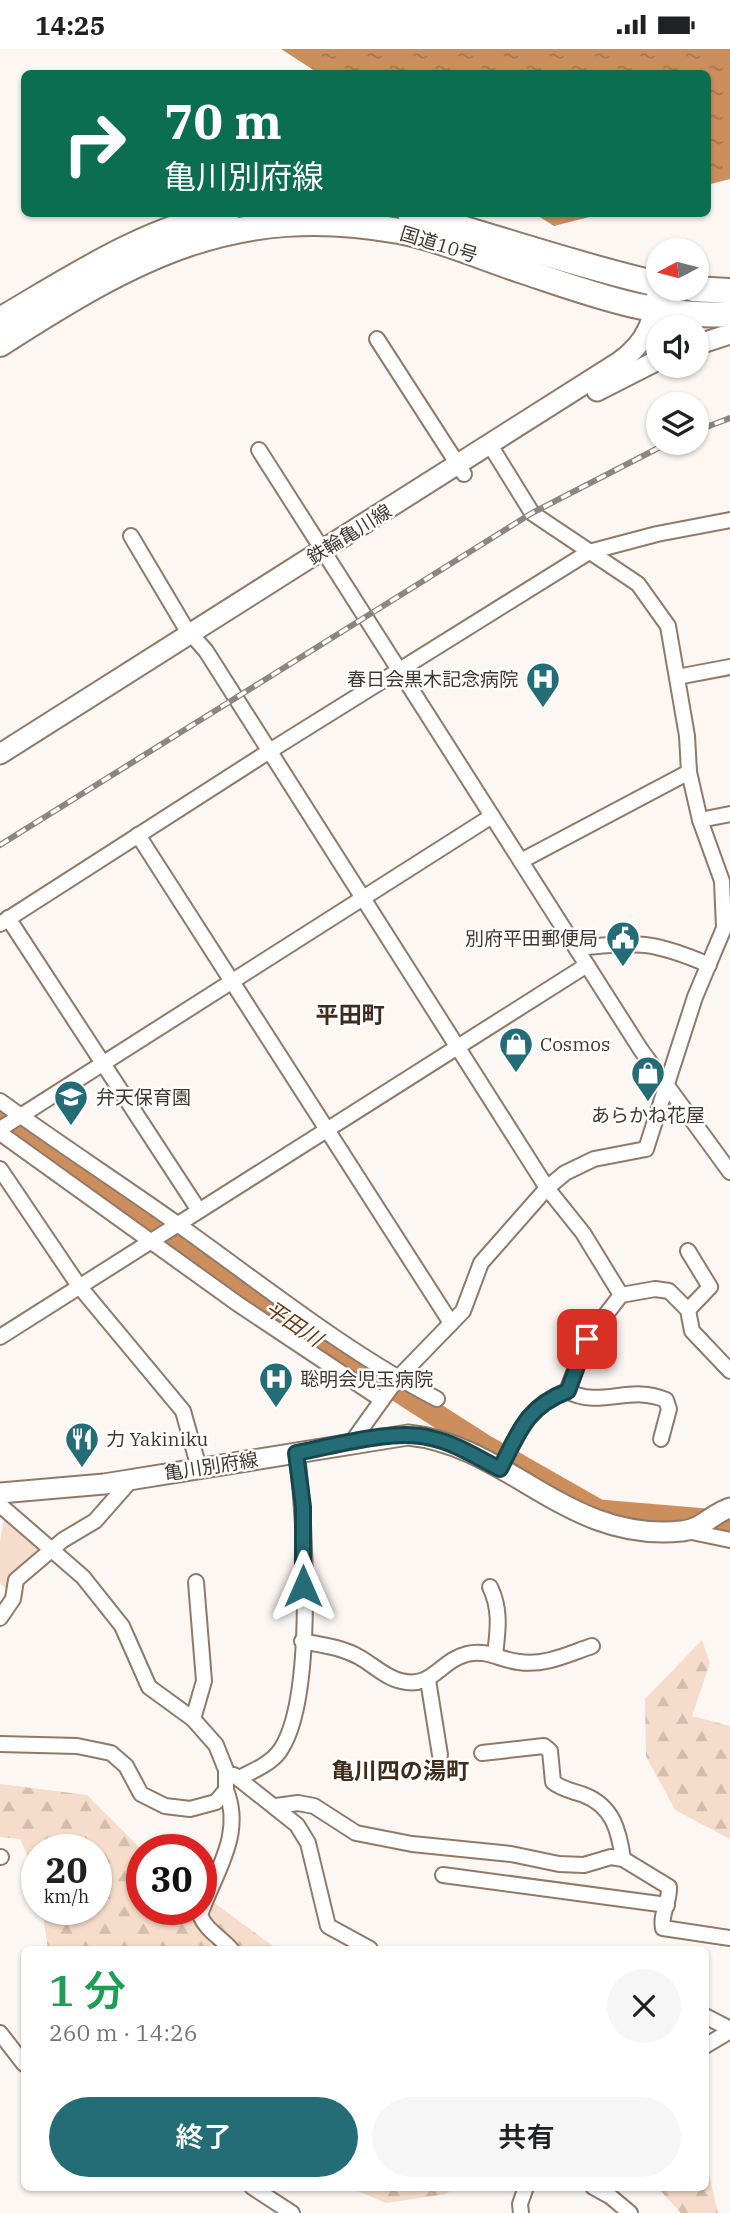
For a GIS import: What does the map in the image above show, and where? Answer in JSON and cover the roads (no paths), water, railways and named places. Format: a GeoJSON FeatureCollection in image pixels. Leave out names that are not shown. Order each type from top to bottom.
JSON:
{"type":"FeatureCollection","features":[{"type":"Feature","properties":{"kind":"highway"},"geometry":{"type":"LineString","coordinates":[[0,320],[104,260],[168,230],[214,217]]}},
{"type":"Feature","properties":{"kind":"highway","name":"国道10号"},"geometry":{"type":"LineString","coordinates":[[423,217],[548,256],[646,281]]}},
{"type":"Feature","properties":{"kind":"highway","name":"国道10号"},"geometry":{"type":"LineString","coordinates":[[0,344],[110,277],[174,248],[225,232],[269,223],[335,222],[402,232],[609,302],[655,311],[730,314]]}},
{"type":"Feature","properties":{"kind":"highway"},"geometry":{"type":"LineString","coordinates":[[709,290],[730,291]]}},
{"type":"Feature","properties":{"kind":"main road","name":"鉄輪亀川線"},"geometry":{"type":"LineString","coordinates":[[492,450],[634,351],[652,323],[656,301]]}},
{"type":"Feature","properties":{"kind":"main road"},"geometry":{"type":"LineString","coordinates":[[709,341],[730,334]]}},
{"type":"Feature","properties":{"kind":"main road","name":"鉄輪亀川線"},"geometry":{"type":"LineString","coordinates":[[0,766],[194,638],[461,469],[590,394],[646,366]]}},
{"type":"Feature","properties":{"kind":"main road","name":"鉄輪亀川線"},"geometry":{"type":"LineString","coordinates":[[0,754],[194,638]]}},
{"type":"Feature","properties":{"kind":"main road","name":"亀川別府線"},"geometry":{"type":"LineString","coordinates":[[0,1493],[132,1479],[408,1435],[430,1437],[501,1466],[579,1514],[607,1525],[683,1531],[706,1523],[727,1509]]}},
{"type":"Feature","properties":{"kind":"street"},"geometry":{"type":"LineString","coordinates":[[377,339],[461,469]]}},
{"type":"Feature","properties":{"kind":"street"},"geometry":{"type":"LineString","coordinates":[[260,450],[587,965],[665,1084],[730,1172]]}},
{"type":"Feature","properties":{"kind":"street"},"geometry":{"type":"LineString","coordinates":[[352,1442],[397,1379],[463,1311],[481,1263],[547,1188],[565,1173],[594,1159],[646,1149],[665,1084],[709,965],[727,930],[722,881],[700,820],[690,772],[687,736],[668,626],[638,584],[532,513],[492,450]]}},
{"type":"Feature","properties":{"kind":"street"},"geometry":{"type":"LineString","coordinates":[[198,1209],[4,921],[589,552],[657,534],[730,520]]}},
{"type":"Feature","properties":{"kind":"street"},"geometry":{"type":"LineString","coordinates":[[131,536],[547,1188],[583,1233],[621,1295]]}},
{"type":"Feature","properties":{"kind":"street"},"geometry":{"type":"LineString","coordinates":[[677,677],[730,667]]}},
{"type":"Feature","properties":{"kind":"street"},"geometry":{"type":"LineString","coordinates":[[521,862],[690,772]]}},
{"type":"Feature","properties":{"kind":"street"},"geometry":{"type":"LineString","coordinates":[[700,820],[730,814]]}},
{"type":"Feature","properties":{"kind":"street"},"geometry":{"type":"LineString","coordinates":[[384,1397],[237,1304],[0,1131],[492,816]]}},
{"type":"Feature","properties":{"kind":"street"},"geometry":{"type":"LineString","coordinates":[[138,835],[451,1323]]}},
{"type":"Feature","properties":{"kind":"street"},"geometry":{"type":"LineString","coordinates":[[576,948],[641,942],[665,947],[709,965]]}},
{"type":"Feature","properties":{"kind":"street"},"geometry":{"type":"LineString","coordinates":[[0,1337],[198,1209],[587,965]]}},
{"type":"Feature","properties":{"kind":"street"},"geometry":{"type":"LineString","coordinates":[[0,1101],[177,1223],[297,1312],[397,1379],[437,1399]]}},
{"type":"Feature","properties":{"kind":"street"},"geometry":{"type":"LineString","coordinates":[[0,1169],[79,1286],[183,1411],[199,1468]]}},
{"type":"Feature","properties":{"kind":"street"},"geometry":{"type":"LineString","coordinates":[[688,1251],[710,1287],[688,1310]]}},
{"type":"Feature","properties":{"kind":"street"},"geometry":{"type":"LineString","coordinates":[[501,1466],[525,1419],[539,1405],[568,1391],[587,1339],[621,1295],[655,1289],[669,1291],[688,1310],[692,1331],[730,1371]]}},
{"type":"Feature","properties":{"kind":"street"},"geometry":{"type":"LineString","coordinates":[[568,1391],[577,1396],[599,1398],[649,1393],[666,1400],[669,1409],[661,1439]]}},
{"type":"Feature","properties":{"kind":"street"},"geometry":{"type":"LineString","coordinates":[[233,1774],[261,1767],[279,1753],[287,1737],[299,1689],[303,1507],[296,1453]]}},
{"type":"Feature","properties":{"kind":"street"},"geometry":{"type":"LineString","coordinates":[[0,1618],[13,1599],[16,1580],[53,1548],[95,1521],[132,1479]]}},
{"type":"Feature","properties":{"kind":"street"},"geometry":{"type":"LineString","coordinates":[[0,1505],[53,1548],[82,1577],[122,1626],[149,1687],[193,1719],[216,1745],[233,1774],[297,1825],[308,1843],[328,1926],[365,1946]]}},
{"type":"Feature","properties":{"kind":"street"},"geometry":{"type":"LineString","coordinates":[[683,1531],[730,1540]]}},
{"type":"Feature","properties":{"kind":"street"},"geometry":{"type":"LineString","coordinates":[[193,1719],[204,1681],[196,1582]]}},
{"type":"Feature","properties":{"kind":"street"},"geometry":{"type":"LineString","coordinates":[[490,1587],[496,1599],[499,1619],[495,1655]]}},
{"type":"Feature","properties":{"kind":"street"},"geometry":{"type":"LineString","coordinates":[[302,1641],[338,1648],[398,1681],[413,1683],[428,1680],[448,1661],[465,1654],[485,1651],[516,1662],[541,1663],[592,1646]]}},
{"type":"Feature","properties":{"kind":"street"},"geometry":{"type":"LineString","coordinates":[[428,1680],[440,1755]]}},
{"type":"Feature","properties":{"kind":"street"},"geometry":{"type":"LineString","coordinates":[[0,1744],[76,1746],[111,1753],[126,1766],[141,1794],[165,1806],[190,1809],[216,1802],[226,1790],[233,1774]]}},
{"type":"Feature","properties":{"kind":"street"},"geometry":{"type":"LineString","coordinates":[[482,1753],[544,1746],[550,1751],[553,1782],[588,1796],[607,1809],[618,1829],[622,1859]]}},
{"type":"Feature","properties":{"kind":"street"},"geometry":{"type":"LineString","coordinates":[[226,1790],[234,1826],[200,1915],[205,1927],[219,1935],[228,1946]]}},
{"type":"Feature","properties":{"kind":"street"},"geometry":{"type":"LineString","coordinates":[[276,1807],[298,1803],[314,1806],[356,1833],[412,1844],[511,1854],[559,1864],[584,1865],[611,1857],[622,1859],[669,1887],[662,1919],[663,1928],[730,1938]]}},
{"type":"Feature","properties":{"kind":"street"},"geometry":{"type":"LineString","coordinates":[[443,1875],[667,1905]]}},
{"type":"Feature","properties":{"kind":"street"},"geometry":{"type":"LineString","coordinates":[[709,2018],[730,2030],[709,2043]]}},
{"type":"Feature","properties":{"kind":"street"},"geometry":{"type":"LineString","coordinates":[[0,2033],[21,2060]]}},
{"type":"Feature","properties":{"kind":"street"},"geometry":{"type":"LineString","coordinates":[[258,2191],[292,2213]]}},
{"type":"Feature","properties":{"kind":"street"},"geometry":{"type":"LineString","coordinates":[[521,2213],[520,2204],[525,2191]]}},
{"type":"Feature","properties":{"kind":"street"},"geometry":{"type":"LineString","coordinates":[[600,2191],[629,2213]]}},
{"type":"Feature","properties":{"kind":"water"},"geometry":{"type":"Polygon","coordinates":[[[281,49],[730,49],[730,179],[711,184],[711,70],[313,70],[281,49]]]}},
{"type":"Feature","properties":{"kind":"water"},"geometry":{"type":"Polygon","coordinates":[[[540,217],[589,217],[554,226],[540,217]]]}},
{"type":"Feature","properties":{"kind":"waterway","name":"平田川"},"geometry":{"type":"LineString","coordinates":[[0,1110],[135,1213],[288,1320],[483,1445],[599,1511],[730,1522]]}},
{"type":"Feature","properties":{"kind":"railway"},"geometry":{"type":"LineString","coordinates":[[709,426],[730,418]]}},
{"type":"Feature","properties":{"kind":"railway"},"geometry":{"type":"LineString","coordinates":[[0,845],[532,513],[646,454]]}},
{"type":"Feature","properties":{"kind":"place","name":"春日会黒木記念病院"},"geometry":{"type":"Point","coordinates":[543,709]}},
{"type":"Feature","properties":{"kind":"place","name":"別府平田郵便局"},"geometry":{"type":"Point","coordinates":[623,968]}},
{"type":"Feature","properties":{"kind":"place","name":"Cosmos"},"geometry":{"type":"Point","coordinates":[516,1074]}},
{"type":"Feature","properties":{"kind":"place","name":"あらかね花屋"},"geometry":{"type":"Point","coordinates":[648,1103]}},
{"type":"Feature","properties":{"kind":"place","name":"弁天保育園"},"geometry":{"type":"Point","coordinates":[71,1127]}},
{"type":"Feature","properties":{"kind":"place","name":"聡明会児玉病院"},"geometry":{"type":"Point","coordinates":[276,1409]}},
{"type":"Feature","properties":{"kind":"place","name":"力 Yakiniku"},"geometry":{"type":"Point","coordinates":[82,1469]}},
{"type":"Feature","properties":{"kind":"district","name":"平田町"},"geometry":{"type":"Point","coordinates":[350,1014]}},
{"type":"Feature","properties":{"kind":"district","name":"亀川四の湯町"},"geometry":{"type":"Point","coordinates":[400,1770]}}]}
